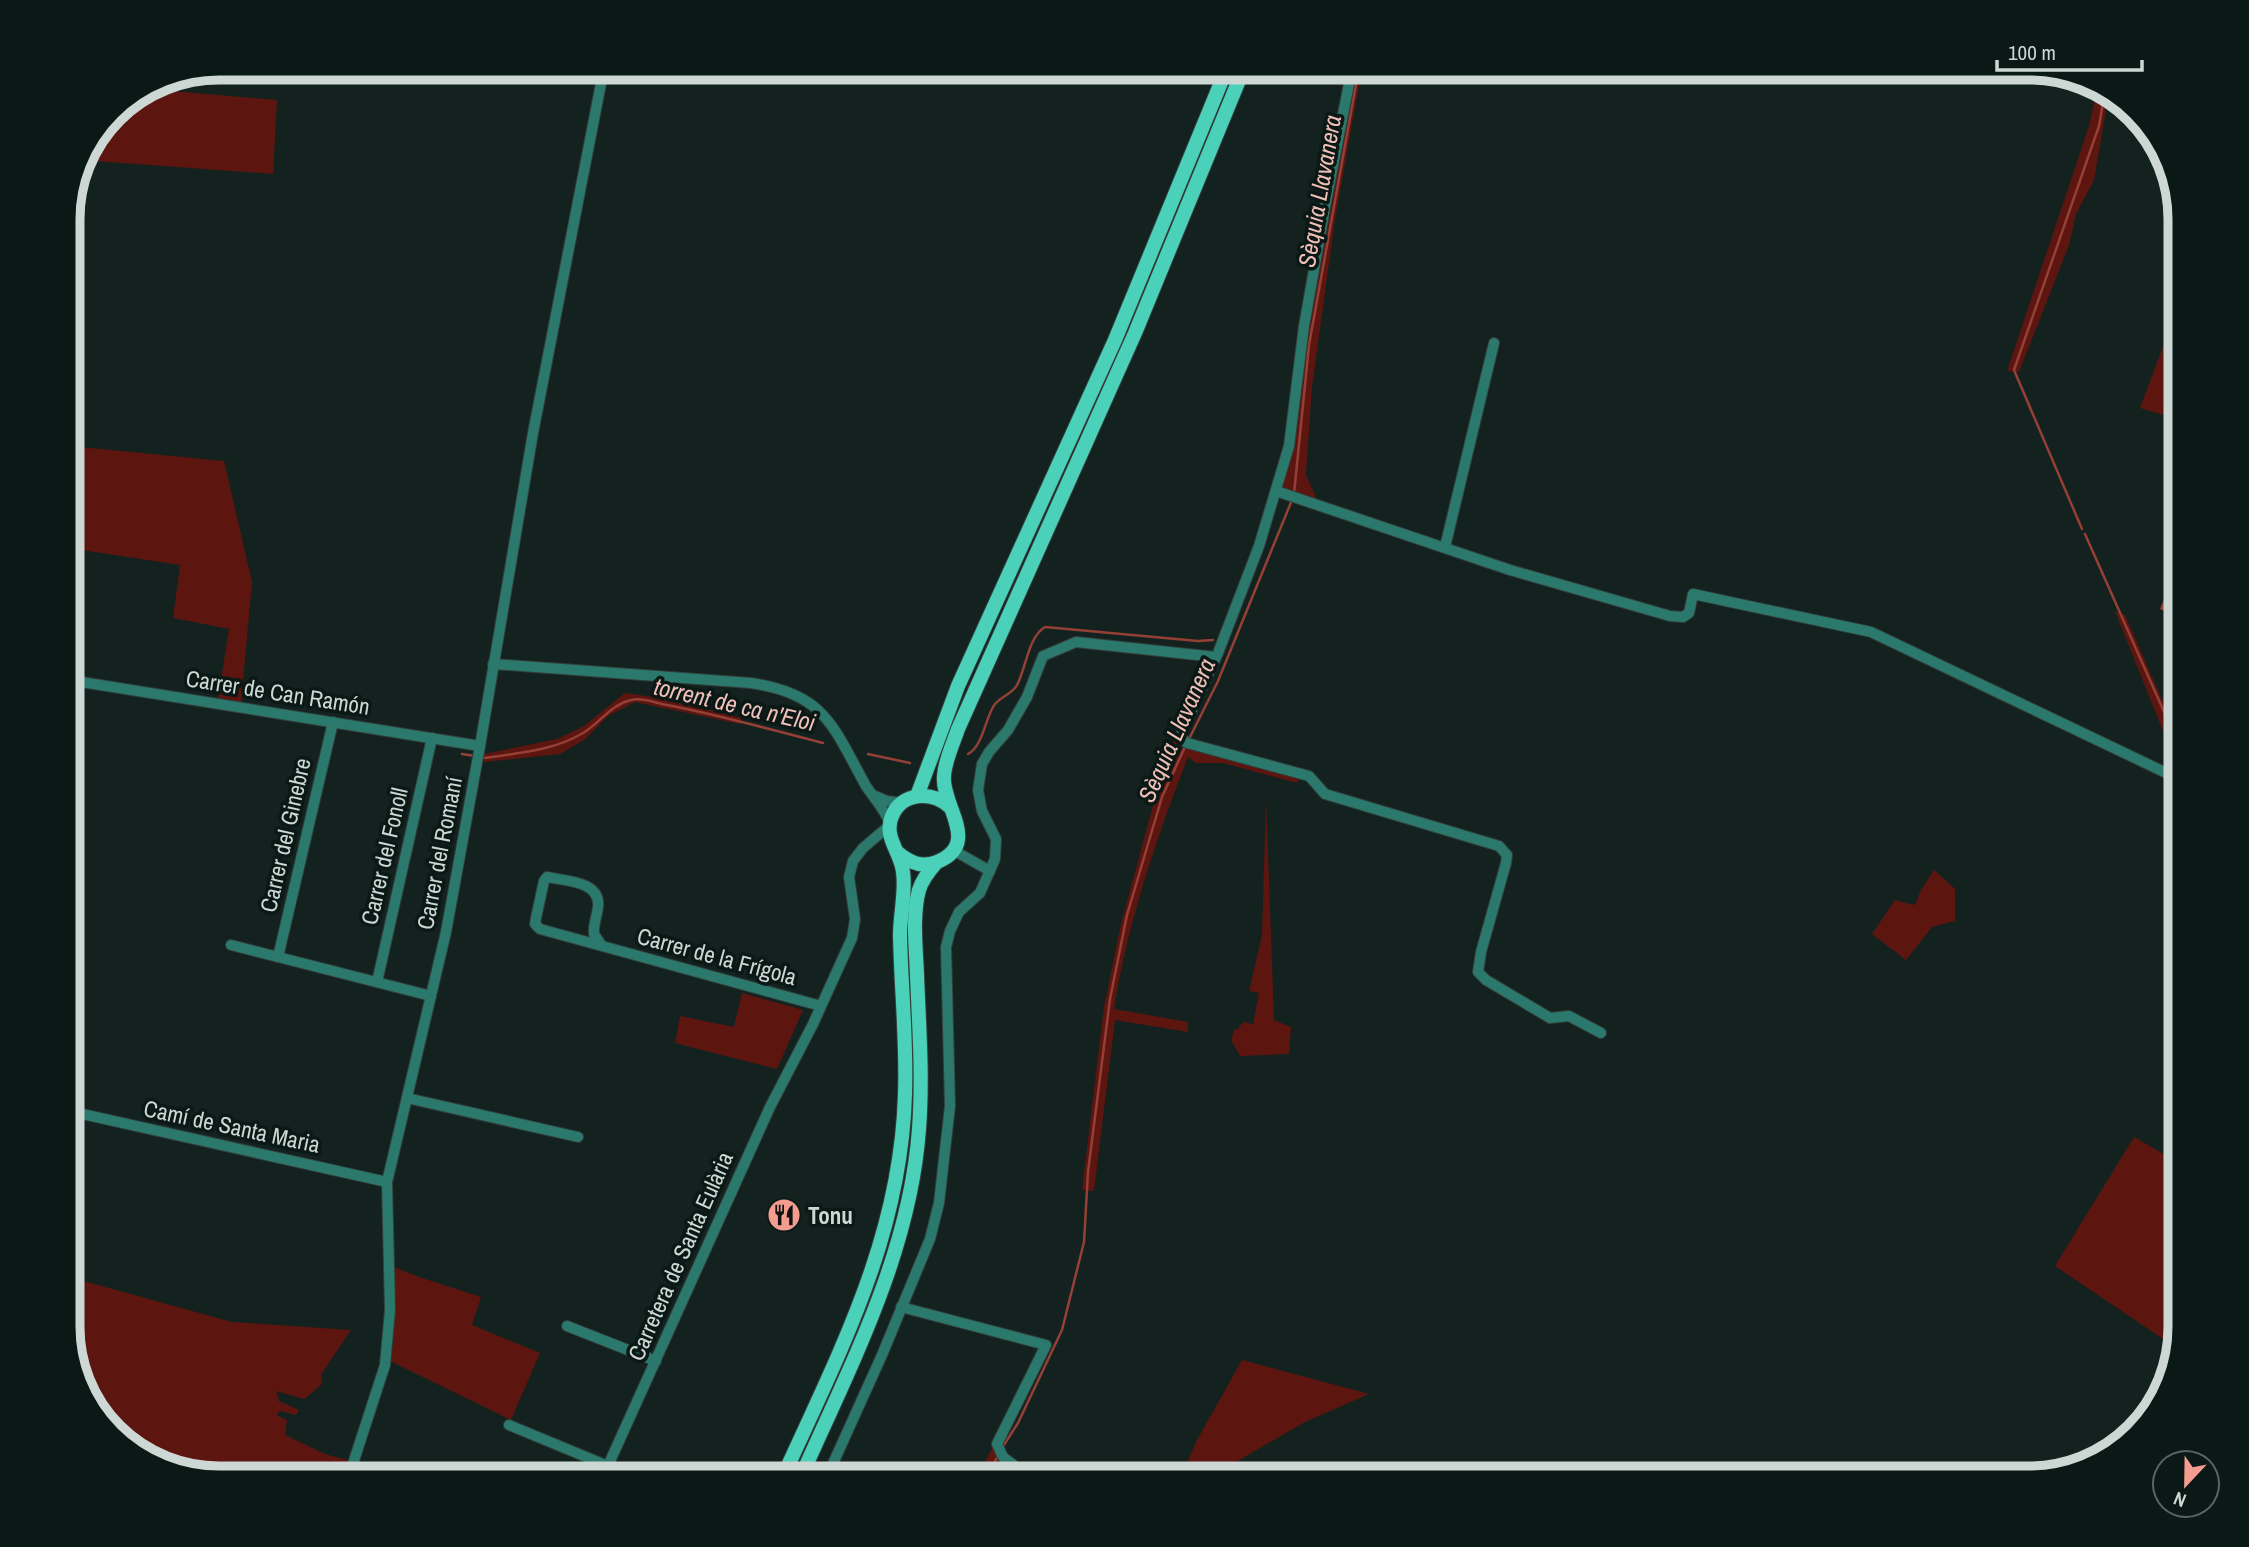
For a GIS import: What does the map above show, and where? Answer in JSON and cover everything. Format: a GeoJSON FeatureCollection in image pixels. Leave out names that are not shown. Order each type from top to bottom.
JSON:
{"type":"FeatureCollection","features":[{"type":"Feature","properties":{"kind":"main road"},"geometry":{"type":"LineString","coordinates":[[917,796],[958,686],[1115,340],[1222,80]]}},
{"type":"Feature","properties":{"kind":"main road"},"geometry":{"type":"LineString","coordinates":[[896,850],[905,859],[920,865],[936,863],[953,850],[958,839],[959,826],[949,806],[944,776],[963,716],[1135,333],[1239,80]]}},
{"type":"Feature","properties":{"kind":"main road"},"geometry":{"type":"LineString","coordinates":[[788,1466],[865,1291],[885,1232],[898,1175],[905,1081],[900,931],[904,880],[903,869],[890,838],[890,824],[895,811],[902,803],[917,796],[933,797],[949,806]]}},
{"type":"Feature","properties":{"kind":"main road"},"geometry":{"type":"LineString","coordinates":[[806,1466],[878,1302],[901,1235],[909,1200],[918,1141],[921,1095],[917,901],[922,882],[936,863]]}},
{"type":"Feature","properties":{"kind":"street","name":"Carrer del Romaní"},"geometry":{"type":"LineString","coordinates":[[352,1466],[385,1365],[390,1310],[387,1182],[446,932],[517,528],[602,80]]}},
{"type":"Feature","properties":{"kind":"street"},"geometry":{"type":"LineString","coordinates":[[1350,80],[1304,326],[1289,446],[1259,546],[1216,657],[1180,736],[1187,743],[1309,776],[1325,794],[1499,846],[1507,855],[1506,863],[1480,952],[1478,972],[1486,980],[1550,1018],[1569,1016],[1601,1033]]}},
{"type":"Feature","properties":{"kind":"street"},"geometry":{"type":"LineString","coordinates":[[1445,547],[1494,343]]}},
{"type":"Feature","properties":{"kind":"street"},"geometry":{"type":"LineString","coordinates":[[1276,491],[1510,570],[1670,616],[1683,617],[1689,613],[1693,594],[1871,632],[2168,774]]}},
{"type":"Feature","properties":{"kind":"street"},"geometry":{"type":"LineString","coordinates":[[832,1466],[930,1239],[944,1175],[950,1095],[946,947],[950,931],[960,912],[981,892],[997,849],[996,839],[982,811],[978,790],[979,777],[989,752],[1008,730],[1027,697],[1043,656],[1076,642],[1216,657]]}},
{"type":"Feature","properties":{"kind":"street"},"geometry":{"type":"LineString","coordinates":[[493,664],[751,683],[787,691],[804,698],[840,734],[890,824]]}},
{"type":"Feature","properties":{"kind":"street","name":"Carrer de Can Ramón"},"geometry":{"type":"LineString","coordinates":[[81,682],[480,746]]}},
{"type":"Feature","properties":{"kind":"street","name":"Carrer del Ginebre"},"geometry":{"type":"LineString","coordinates":[[278,957],[333,722]]}},
{"type":"Feature","properties":{"kind":"street","name":"Carrer del Fonoll"},"geometry":{"type":"LineString","coordinates":[[377,982],[432,738]]}},
{"type":"Feature","properties":{"kind":"street"},"geometry":{"type":"LineString","coordinates":[[873,795],[902,803]]}},
{"type":"Feature","properties":{"kind":"street","name":"Carretera de Santa Eulària"},"geometry":{"type":"LineString","coordinates":[[608,1466],[769,1107],[821,1006],[854,928],[855,911],[849,885],[850,869],[858,854],[890,824]]}},
{"type":"Feature","properties":{"kind":"street"},"geometry":{"type":"LineString","coordinates":[[869,844],[896,850]]}},
{"type":"Feature","properties":{"kind":"street"},"geometry":{"type":"LineString","coordinates":[[953,850],[990,871]]}},
{"type":"Feature","properties":{"kind":"street","name":"Carrer de la Frígola"},"geometry":{"type":"LineString","coordinates":[[601,946],[594,934],[599,900],[597,892],[591,887],[547,877],[535,924],[540,929],[601,946],[821,1006]]}},
{"type":"Feature","properties":{"kind":"street"},"geometry":{"type":"LineString","coordinates":[[231,945],[431,996]]}},
{"type":"Feature","properties":{"kind":"street"},"geometry":{"type":"LineString","coordinates":[[407,1098],[578,1137]]}},
{"type":"Feature","properties":{"kind":"street","name":"Camí de Santa Maria"},"geometry":{"type":"LineString","coordinates":[[81,1114],[387,1182]]}},
{"type":"Feature","properties":{"kind":"street"},"geometry":{"type":"LineString","coordinates":[[901,1307],[1046,1345],[997,1444],[1003,1457],[1015,1466]]}},
{"type":"Feature","properties":{"kind":"street"},"geometry":{"type":"LineString","coordinates":[[567,1326],[656,1361]]}},
{"type":"Feature","properties":{"kind":"street"},"geometry":{"type":"LineString","coordinates":[[509,1425],[608,1466]]}},
{"type":"Feature","properties":{"kind":"shaded area"},"geometry":{"type":"Polygon","coordinates":[[[752,80],[782,80],[782,83],[752,80]]]}},
{"type":"Feature","properties":{"kind":"shaded area"},"geometry":{"type":"Polygon","coordinates":[[[1354,80],[1360,80],[1335,219],[1312,387],[1306,475],[1318,502],[1280,489],[1354,80]]]}},
{"type":"Feature","properties":{"kind":"shaded area"},"geometry":{"type":"Polygon","coordinates":[[[168,91],[277,100],[273,174],[94,161],[109,135],[128,115],[150,99],[168,91]]]}},
{"type":"Feature","properties":{"kind":"shaded area"},"geometry":{"type":"Polygon","coordinates":[[[2095,97],[2107,104],[2094,180],[2076,214],[2069,245],[2019,372],[2007,371],[2089,126],[2095,97]]]}},
{"type":"Feature","properties":{"kind":"shaded area"},"geometry":{"type":"Polygon","coordinates":[[[2168,334],[2168,416],[2140,408],[2168,334]]]}},
{"type":"Feature","properties":{"kind":"shaded area"},"geometry":{"type":"Polygon","coordinates":[[[81,447],[224,461],[252,582],[241,703],[218,699],[229,629],[173,618],[180,565],[81,550],[81,447]]]}},
{"type":"Feature","properties":{"kind":"shaded area"},"geometry":{"type":"Polygon","coordinates":[[[2167,592],[2168,592],[2168,613],[2160,609],[2167,592]]]}},
{"type":"Feature","properties":{"kind":"shaded area"},"geometry":{"type":"Polygon","coordinates":[[[2115,611],[2125,615],[2168,713],[2168,744],[2115,611]]]}},
{"type":"Feature","properties":{"kind":"shaded area"},"geometry":{"type":"Polygon","coordinates":[[[625,693],[661,698],[741,718],[740,724],[635,702],[608,716],[584,740],[560,754],[484,762],[484,754],[557,739],[584,726],[625,693]]]}},
{"type":"Feature","properties":{"kind":"shaded area"},"geometry":{"type":"Polygon","coordinates":[[[1176,732],[1180,747],[1299,778],[1297,783],[1223,763],[1196,763],[1188,757],[1144,881],[1114,1009],[1188,1022],[1188,1032],[1115,1020],[1094,1191],[1082,1190],[1104,1007],[1121,924],[1161,776],[1176,732]]]}},
{"type":"Feature","properties":{"kind":"shaded area"},"geometry":{"type":"Polygon","coordinates":[[[1266,798],[1274,1020],[1291,1027],[1289,1054],[1240,1056],[1231,1040],[1234,1030],[1243,1022],[1253,1024],[1259,993],[1249,991],[1262,935],[1266,798]]]}},
{"type":"Feature","properties":{"kind":"shaded area"},"geometry":{"type":"Polygon","coordinates":[[[1934,870],[1955,889],[1955,921],[1932,927],[1906,960],[1872,934],[1895,900],[1915,905],[1934,870]]]}},
{"type":"Feature","properties":{"kind":"shaded area"},"geometry":{"type":"Polygon","coordinates":[[[742,993],[803,1010],[777,1069],[675,1043],[680,1016],[734,1027],[742,993]]]}},
{"type":"Feature","properties":{"kind":"shaded area"},"geometry":{"type":"Polygon","coordinates":[[[2134,1137],[2168,1157],[2167,1342],[2055,1266],[2134,1137]]]}},
{"type":"Feature","properties":{"kind":"shaded area"},"geometry":{"type":"Polygon","coordinates":[[[394,1267],[481,1297],[472,1325],[540,1353],[511,1420],[390,1361],[394,1325],[394,1267]]]}},
{"type":"Feature","properties":{"kind":"shaded area"},"geometry":{"type":"Polygon","coordinates":[[[81,1280],[232,1322],[351,1330],[322,1373],[321,1385],[304,1399],[276,1391],[279,1401],[299,1410],[296,1415],[280,1411],[277,1413],[287,1420],[285,1435],[325,1454],[350,1461],[349,1466],[201,1465],[183,1462],[142,1443],[115,1419],[91,1381],[81,1337],[81,1280]]]}},
{"type":"Feature","properties":{"kind":"shaded area"},"geometry":{"type":"Polygon","coordinates":[[[1242,1360],[1369,1394],[1305,1422],[1232,1466],[1186,1466],[1197,1440],[1242,1360]]]}},
{"type":"Feature","properties":{"kind":"shaded area"},"geometry":{"type":"Polygon","coordinates":[[[993,1446],[1001,1462],[999,1466],[983,1466],[993,1446]]]}},
{"type":"Feature","properties":{"kind":"waterway","name":"Sèquia Llavanera"},"geometry":{"type":"LineString","coordinates":[[1294,494],[1309,345],[1357,80]]}},
{"type":"Feature","properties":{"kind":"waterway"},"geometry":{"type":"LineString","coordinates":[[2082,529],[2014,370],[2099,126],[2103,102]]}},
{"type":"Feature","properties":{"kind":"waterway","name":"Sèquia Llavanera"},"geometry":{"type":"LineString","coordinates":[[1188,741],[1218,681],[1292,500]]}},
{"type":"Feature","properties":{"kind":"waterway"},"geometry":{"type":"LineString","coordinates":[[2085,534],[2168,721]]}},
{"type":"Feature","properties":{"kind":"waterway","name":"torrent de ca n'Eloi"},"geometry":{"type":"LineString","coordinates":[[968,754],[977,746],[995,704],[1017,685],[1031,646],[1045,627],[1198,641],[1213,640]]}},
{"type":"Feature","properties":{"kind":"waterway","name":"torrent de ca n'Eloi"},"geometry":{"type":"LineString","coordinates":[[485,758],[560,744],[583,733],[617,706],[635,699],[707,713],[823,743]]}},
{"type":"Feature","properties":{"kind":"waterway","name":"Sèquia Llavanera"},"geometry":{"type":"LineString","coordinates":[[1002,1448],[1018,1423],[1062,1330],[1084,1242],[1088,1172],[1110,999],[1127,915],[1162,797],[1185,747]]}},
{"type":"Feature","properties":{"kind":"waterway","name":"torrent de ca n'Eloi"},"geometry":{"type":"LineString","coordinates":[[462,754],[475,756]]}},
{"type":"Feature","properties":{"kind":"waterway","name":"torrent de ca n'Eloi"},"geometry":{"type":"LineString","coordinates":[[868,754],[910,763]]}},
{"type":"Feature","properties":{"kind":"waterway","name":"Sèquia Llavanera"},"geometry":{"type":"LineString","coordinates":[[992,1466],[999,1454]]}},
{"type":"Feature","properties":{"kind":"place","name":"Tonu"},"geometry":{"type":"Point","coordinates":[784,1215]}}]}
